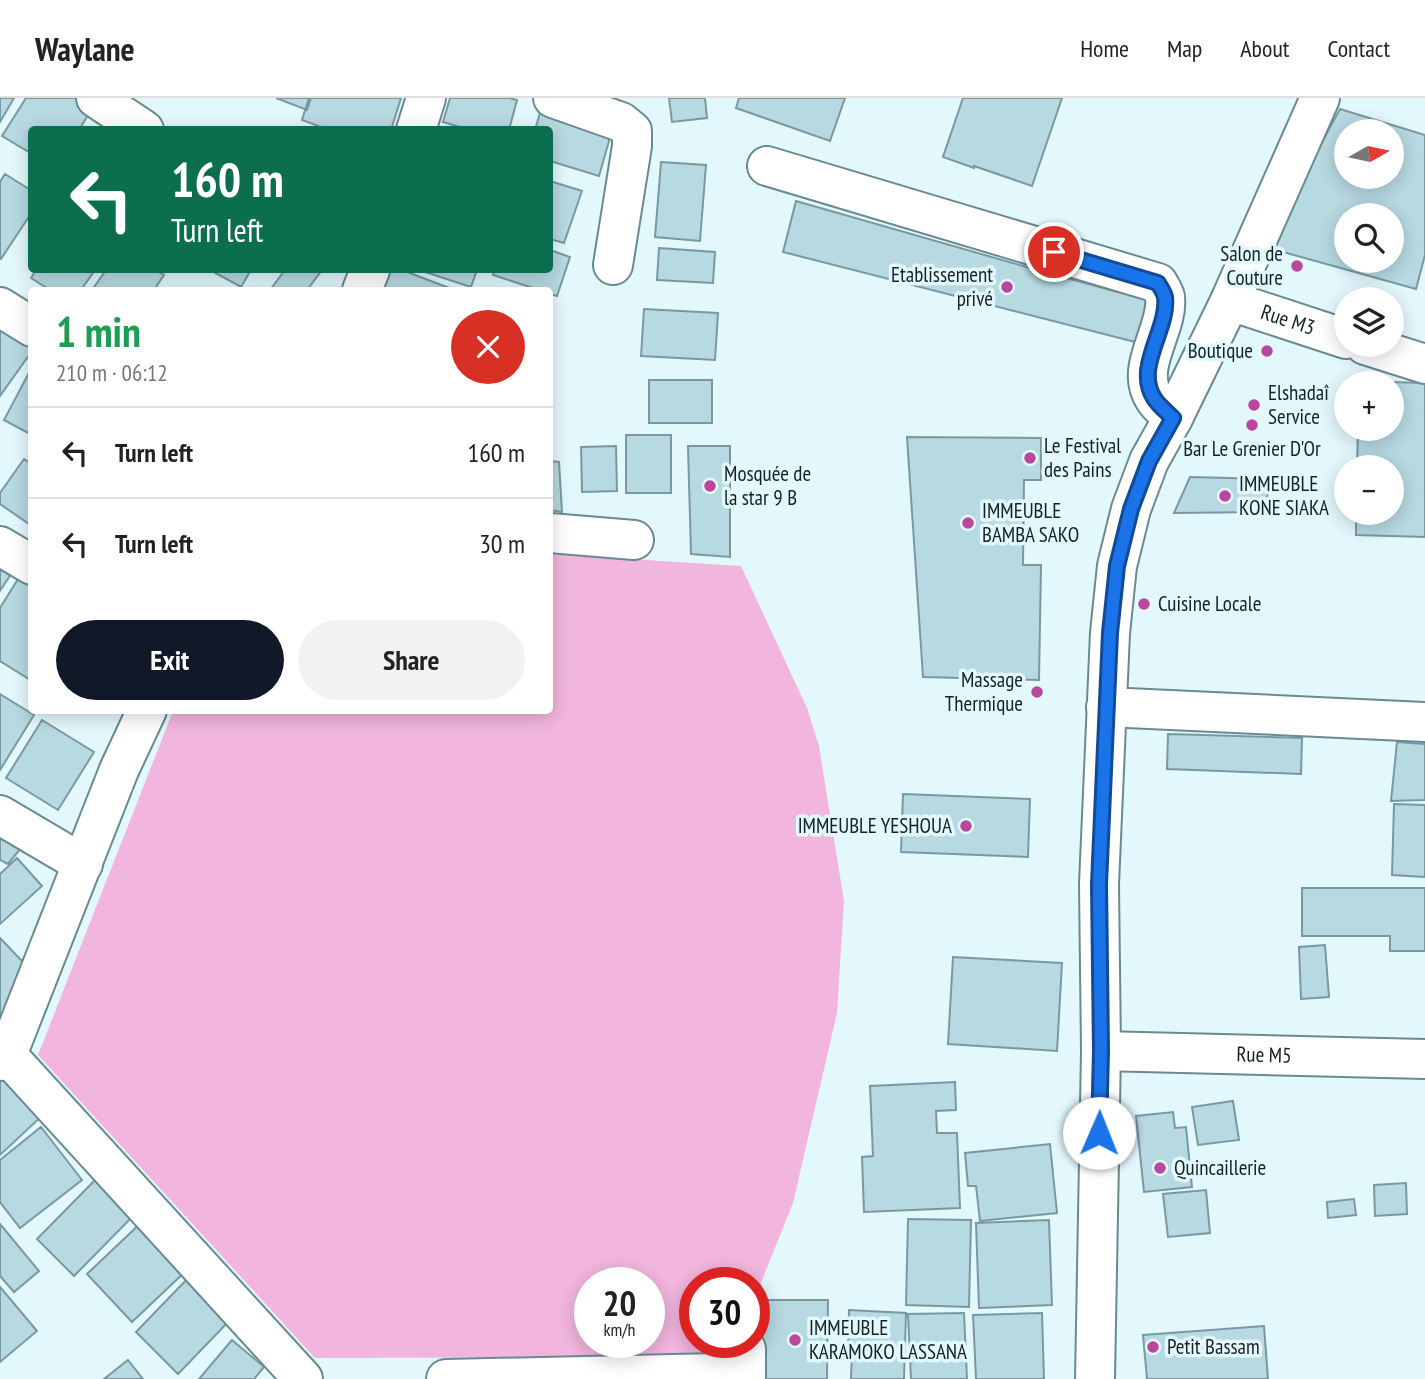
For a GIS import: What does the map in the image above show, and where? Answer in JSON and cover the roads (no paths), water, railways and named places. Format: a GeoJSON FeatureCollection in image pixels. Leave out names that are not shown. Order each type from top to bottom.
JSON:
{"type":"FeatureCollection","features":[{"type":"Feature","properties":{"kind":"street"},"geometry":{"type":"LineString","coordinates":[[96,98],[138,126]]}},
{"type":"Feature","properties":{"kind":"street"},"geometry":{"type":"LineString","coordinates":[[417,126],[426,98]]}},
{"type":"Feature","properties":{"kind":"street"},"geometry":{"type":"LineString","coordinates":[[553,98],[621,122],[632,131],[632,146],[613,265]]}},
{"type":"Feature","properties":{"kind":"street"},"geometry":{"type":"LineString","coordinates":[[1095,1379],[1101,1051],[1099,884],[1110,633],[1117,566],[1131,509],[1149,461],[1230,301],[1320,98]]}},
{"type":"Feature","properties":{"kind":"street"},"geometry":{"type":"LineString","coordinates":[[767,166],[1158,283],[1165,295],[1163,315],[1150,358],[1147,379],[1153,398],[1173,418]]}},
{"type":"Feature","properties":{"kind":"street","name":"Rue M3"},"geometry":{"type":"LineString","coordinates":[[1230,301],[1334,335]]}},
{"type":"Feature","properties":{"kind":"street"},"geometry":{"type":"LineString","coordinates":[[0,307],[28,324]]}},
{"type":"Feature","properties":{"kind":"street"},"geometry":{"type":"LineString","coordinates":[[1403,357],[1425,364]]}},
{"type":"Feature","properties":{"kind":"street"},"geometry":{"type":"LineString","coordinates":[[553,533],[634,540]]}},
{"type":"Feature","properties":{"kind":"street"},"geometry":{"type":"LineString","coordinates":[[0,546],[28,563]]}},
{"type":"Feature","properties":{"kind":"street"},"geometry":{"type":"LineString","coordinates":[[1106,708],[1425,722]]}},
{"type":"Feature","properties":{"kind":"street"},"geometry":{"type":"LineString","coordinates":[[145,714],[118,770],[4,1058],[303,1379]]}},
{"type":"Feature","properties":{"kind":"street"},"geometry":{"type":"LineString","coordinates":[[0,816],[83,864]]}},
{"type":"Feature","properties":{"kind":"street","name":"Rue M5"},"geometry":{"type":"LineString","coordinates":[[1101,1051],[1425,1059]]}},
{"type":"Feature","properties":{"kind":"street"},"geometry":{"type":"LineString","coordinates":[[446,1379],[613,1377],[737,1367]]}},
{"type":"Feature","properties":{"kind":"place","name":"Salon de Couture"},"geometry":{"type":"Point","coordinates":[1297,266]}},
{"type":"Feature","properties":{"kind":"place","name":"Etablissement privé"},"geometry":{"type":"Point","coordinates":[1007,287]}},
{"type":"Feature","properties":{"kind":"place","name":"Boutique"},"geometry":{"type":"Point","coordinates":[1267,351]}},
{"type":"Feature","properties":{"kind":"place","name":"Elshadaî Service"},"geometry":{"type":"Point","coordinates":[1254,405]}},
{"type":"Feature","properties":{"kind":"place","name":"Bar Le Grenier D'Or"},"geometry":{"type":"Point","coordinates":[1252,425]}},
{"type":"Feature","properties":{"kind":"place","name":"Le Festival des Pains"},"geometry":{"type":"Point","coordinates":[1030,458]}},
{"type":"Feature","properties":{"kind":"place","name":"Mosquée de la star 9 B"},"geometry":{"type":"Point","coordinates":[710,486]}},
{"type":"Feature","properties":{"kind":"place","name":"IMMEUBLE KONE SIAKA"},"geometry":{"type":"Point","coordinates":[1225,496]}},
{"type":"Feature","properties":{"kind":"place","name":"IMMEUBLE BAMBA SAKO"},"geometry":{"type":"Point","coordinates":[968,523]}},
{"type":"Feature","properties":{"kind":"place","name":"Cuisine Locale"},"geometry":{"type":"Point","coordinates":[1144,604]}},
{"type":"Feature","properties":{"kind":"place","name":"Massage Thermique"},"geometry":{"type":"Point","coordinates":[1037,692]}},
{"type":"Feature","properties":{"kind":"place","name":"IMMEUBLE YESHOUA"},"geometry":{"type":"Point","coordinates":[966,826]}},
{"type":"Feature","properties":{"kind":"place","name":"Quincaillerie"},"geometry":{"type":"Point","coordinates":[1160,1168]}},
{"type":"Feature","properties":{"kind":"place","name":"IMMEUBLE KARAMOKO LASSANA"},"geometry":{"type":"Point","coordinates":[795,1340]}},
{"type":"Feature","properties":{"kind":"place","name":"Petit Bassam"},"geometry":{"type":"Point","coordinates":[1153,1347]}}]}
